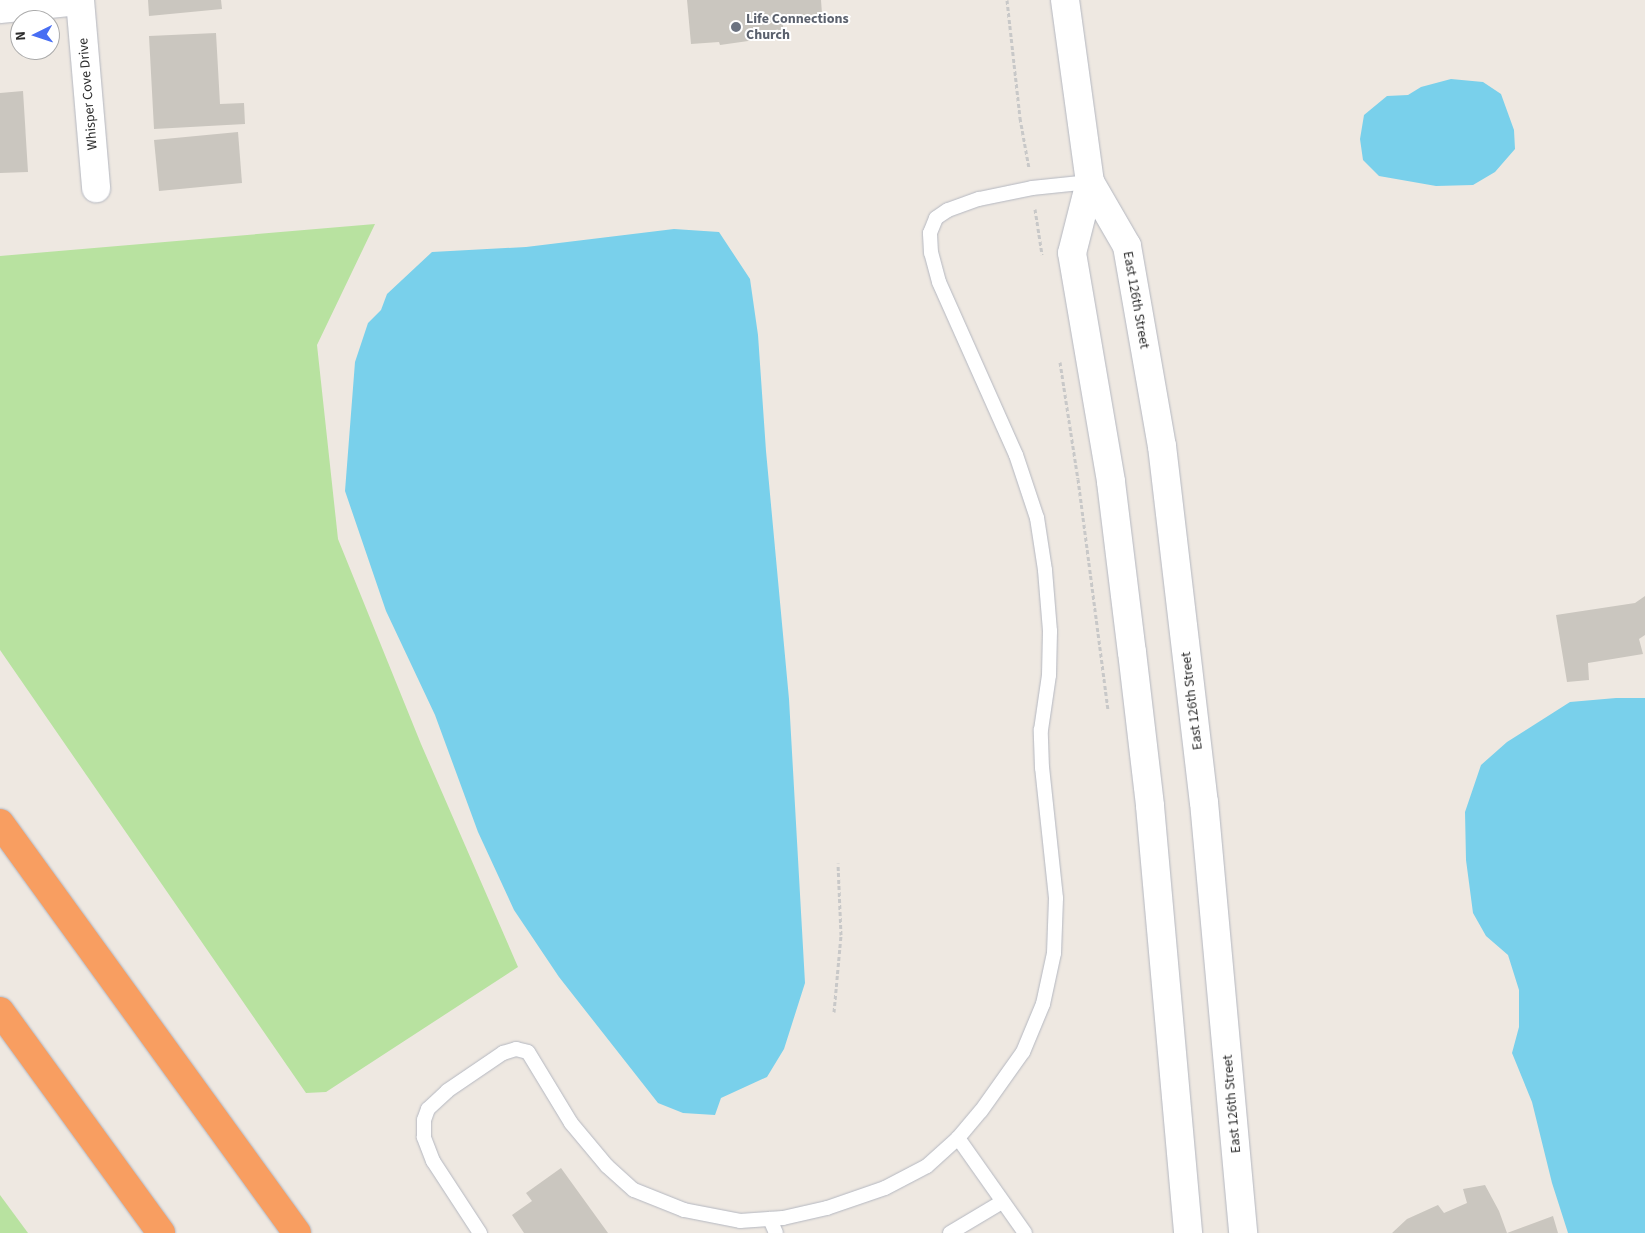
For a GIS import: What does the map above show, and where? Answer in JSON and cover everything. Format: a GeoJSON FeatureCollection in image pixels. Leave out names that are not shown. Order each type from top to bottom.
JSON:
{"type":"FeatureCollection","features":[{"type":"Feature","properties":{"kind":"highway"},"geometry":{"type":"LineString","coordinates":[[0,823],[297,1233]]}},
{"type":"Feature","properties":{"kind":"highway"},"geometry":{"type":"LineString","coordinates":[[0,1011],[161,1233]]}},
{"type":"Feature","properties":{"kind":"main road"},"geometry":{"type":"LineString","coordinates":[[0,9],[80,0]]}},
{"type":"Feature","properties":{"kind":"main road","name":"Whisper Cove Drive"},"geometry":{"type":"LineString","coordinates":[[80,0],[96,188]]}},
{"type":"Feature","properties":{"kind":"main road","name":"East 126th Street"},"geometry":{"type":"LineString","coordinates":[[1065,0],[1090,182],[1072,253],[1111,482],[1134,671],[1151,816],[1188,1233]]}},
{"type":"Feature","properties":{"kind":"main road","name":"East 126th Street"},"geometry":{"type":"LineString","coordinates":[[1090,182],[1128,246],[1162,446],[1204,802],[1243,1233]]}},
{"type":"Feature","properties":{"kind":"lane"},"geometry":{"type":"LineString","coordinates":[[480,1233],[433,1162],[424,1137],[424,1120],[428,1108],[447,1091],[503,1053],[516,1049],[528,1052],[571,1123],[607,1166],[634,1190],[684,1210],[740,1221],[770,1219],[827,1208],[885,1188],[926,1166],[958,1138],[981,1111],[1023,1052],[1043,1004],[1054,953],[1056,898],[1042,759],[1041,730],[1049,675],[1050,631],[1045,570],[1037,518],[1016,455],[940,282],[931,254],[930,233],[936,218],[948,210],[979,199],[1032,188],[1090,182]]}},
{"type":"Feature","properties":{"kind":"lane"},"geometry":{"type":"LineString","coordinates":[[958,1138],[1025,1233]]}},
{"type":"Feature","properties":{"kind":"lane"},"geometry":{"type":"LineString","coordinates":[[950,1233],[1002,1202]]}},
{"type":"Feature","properties":{"kind":"lane"},"geometry":{"type":"LineString","coordinates":[[770,1219],[776,1233]]}},
{"type":"Feature","properties":{"kind":"path"},"geometry":{"type":"LineString","coordinates":[[1007,0],[1020,118],[1042,255]]}},
{"type":"Feature","properties":{"kind":"path"},"geometry":{"type":"LineString","coordinates":[[1058,352],[1078,479],[1109,720]]}},
{"type":"Feature","properties":{"kind":"path"},"geometry":{"type":"LineString","coordinates":[[834,1012],[841,935],[838,863]]}},
{"type":"Feature","properties":{"kind":"green space"},"geometry":{"type":"Polygon","coordinates":[[[375,224],[317,345],[338,539],[421,744],[518,967],[326,1092],[306,1093],[0,650],[0,256],[375,224]]]}},
{"type":"Feature","properties":{"kind":"green space"},"geometry":{"type":"Polygon","coordinates":[[[0,1195],[28,1233],[0,1233],[0,1195]]]}},
{"type":"Feature","properties":{"kind":"water"},"geometry":{"type":"Polygon","coordinates":[[[1451,79],[1483,82],[1501,94],[1514,130],[1515,149],[1495,172],[1473,185],[1436,186],[1379,176],[1363,160],[1360,139],[1364,115],[1387,96],[1408,95],[1421,87],[1451,79]]]}},
{"type":"Feature","properties":{"kind":"water"},"geometry":{"type":"Polygon","coordinates":[[[674,229],[719,232],[750,279],[758,335],[766,451],[789,699],[805,983],[784,1049],[767,1077],[721,1098],[715,1115],[683,1113],[658,1103],[559,977],[514,910],[478,832],[435,715],[386,611],[345,491],[355,362],[368,323],[381,310],[387,294],[432,252],[526,247],[674,229]]]}},
{"type":"Feature","properties":{"kind":"water"},"geometry":{"type":"Polygon","coordinates":[[[1616,698],[1645,698],[1645,1233],[1568,1233],[1552,1183],[1532,1102],[1512,1053],[1519,1027],[1519,990],[1508,955],[1486,936],[1473,913],[1466,860],[1465,812],[1481,765],[1507,742],[1570,702],[1616,698]]]}},
{"type":"Feature","properties":{"kind":"building"},"geometry":{"type":"Polygon","coordinates":[[[148,0],[221,0],[222,9],[149,16],[148,0]]]}},
{"type":"Feature","properties":{"kind":"building","name":"Life Connections Church"},"geometry":{"type":"Polygon","coordinates":[[[687,0],[821,0],[822,14],[782,17],[784,36],[720,45],[719,42],[691,44],[687,0]]]}},
{"type":"Feature","properties":{"kind":"building"},"geometry":{"type":"Polygon","coordinates":[[[216,33],[220,104],[244,103],[245,124],[154,129],[149,36],[216,33]]]}},
{"type":"Feature","properties":{"kind":"building"},"geometry":{"type":"Polygon","coordinates":[[[23,91],[28,172],[0,173],[0,93],[23,91]]]}},
{"type":"Feature","properties":{"kind":"building"},"geometry":{"type":"Polygon","coordinates":[[[238,132],[242,183],[159,191],[154,140],[238,132]]]}},
{"type":"Feature","properties":{"kind":"building"},"geometry":{"type":"Polygon","coordinates":[[[1645,596],[1645,635],[1639,639],[1643,654],[1588,663],[1589,680],[1567,682],[1556,615],[1635,603],[1645,596]]]}},
{"type":"Feature","properties":{"kind":"building"},"geometry":{"type":"Polygon","coordinates":[[[561,1168],[608,1233],[524,1233],[512,1215],[532,1201],[526,1193],[561,1168]]]}},
{"type":"Feature","properties":{"kind":"building"},"geometry":{"type":"Polygon","coordinates":[[[1485,1185],[1499,1211],[1507,1233],[1392,1233],[1407,1219],[1438,1205],[1444,1213],[1467,1203],[1463,1189],[1485,1185]]]}},
{"type":"Feature","properties":{"kind":"building"},"geometry":{"type":"Polygon","coordinates":[[[1553,1216],[1558,1233],[1507,1233],[1553,1216]]]}},
{"type":"Feature","properties":{"kind":"place","name":"Life Connections Church"},"geometry":{"type":"Point","coordinates":[736,27]}}]}
